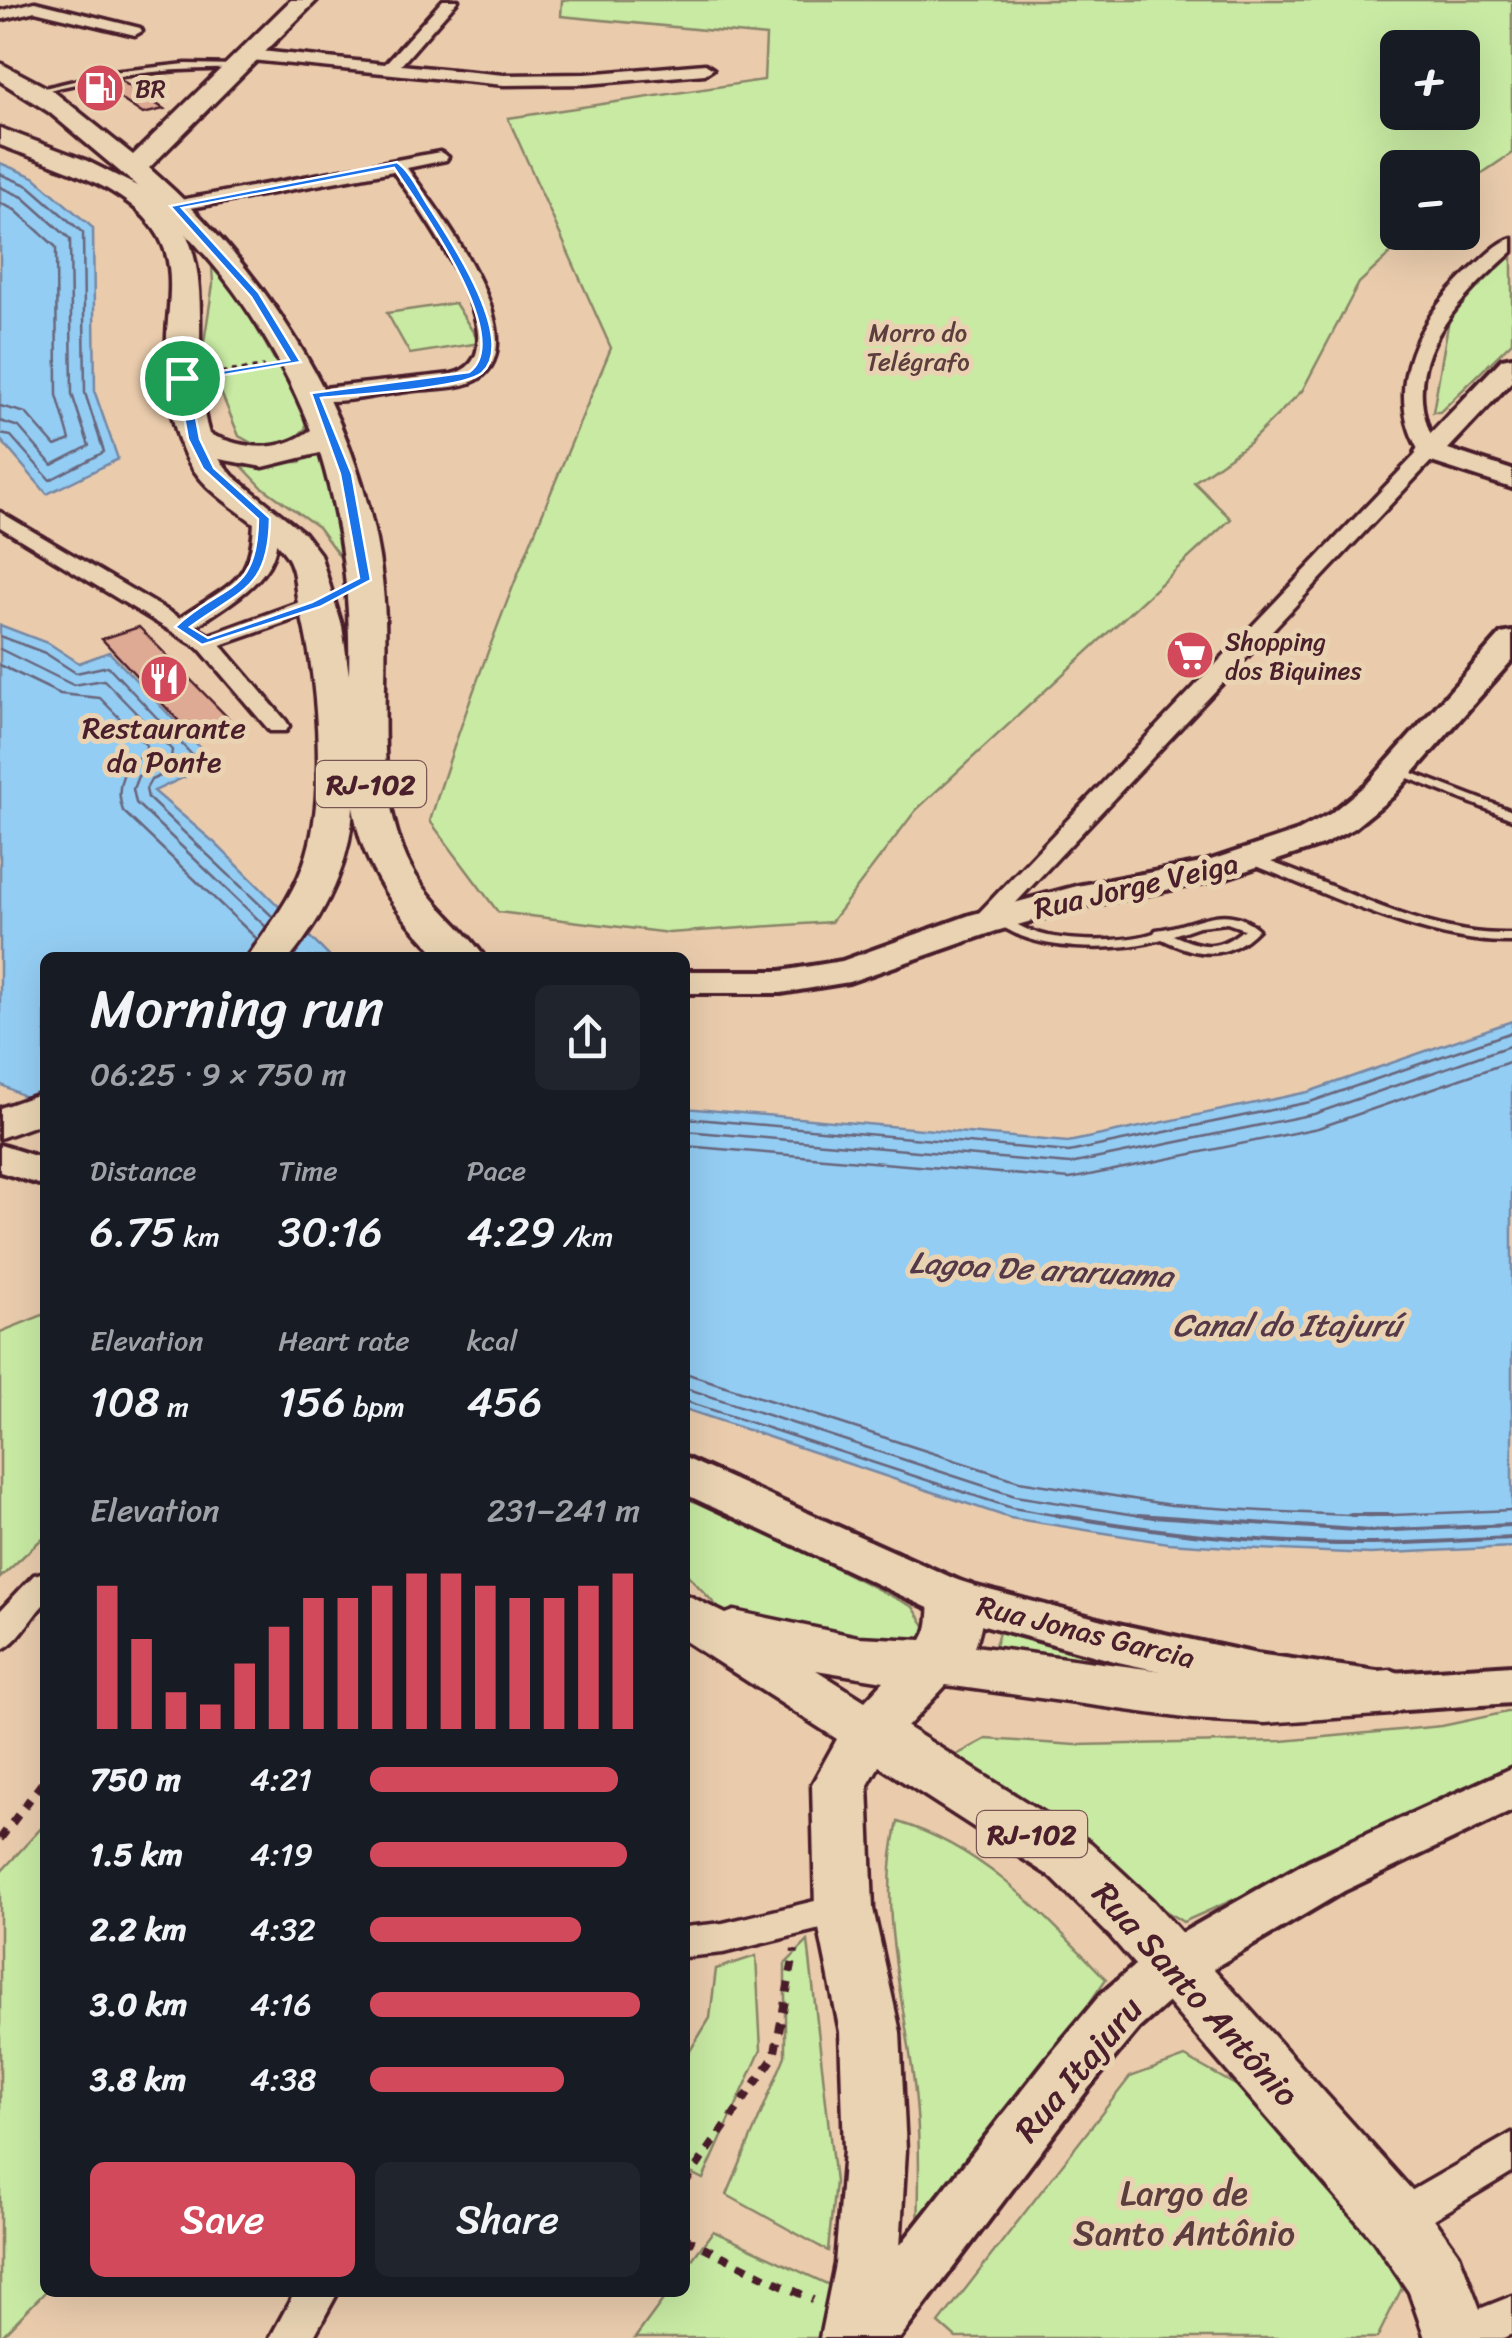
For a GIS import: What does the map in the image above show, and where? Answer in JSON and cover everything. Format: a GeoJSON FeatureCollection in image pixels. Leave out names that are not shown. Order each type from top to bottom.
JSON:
{"type":"FeatureCollection","features":[{"type":"Feature","properties":{"kind":"main road"},"geometry":{"type":"LineString","coordinates":[[134,168],[179,128],[305,0]]}},
{"type":"Feature","properties":{"kind":"main road","name":"RJ-102"},"geometry":{"type":"LineString","coordinates":[[0,71],[36,92],[104,144],[175,206],[255,296],[314,395],[346,474],[365,580],[367,730],[374,811],[399,884],[429,924],[459,952]]}},
{"type":"Feature","properties":{"kind":"main road"},"geometry":{"type":"LineString","coordinates":[[0,94],[36,92]]}},
{"type":"Feature","properties":{"kind":"main road"},"geometry":{"type":"LineString","coordinates":[[104,144],[179,128]]}},
{"type":"Feature","properties":{"kind":"main road","name":"RJ-102"},"geometry":{"type":"LineString","coordinates":[[0,136],[123,189],[146,205],[170,231],[180,249],[183,272],[182,378],[194,439],[208,469],[305,556],[312,571],[330,688],[334,805],[331,837],[309,900],[271,952]]}},
{"type":"Feature","properties":{"kind":"main road"},"geometry":{"type":"LineString","coordinates":[[1512,365],[1429,452],[1512,479]]}},
{"type":"Feature","properties":{"kind":"main road"},"geometry":{"type":"LineString","coordinates":[[194,439],[226,453],[272,458],[307,450],[328,433]]}},
{"type":"Feature","properties":{"kind":"main road"},"geometry":{"type":"LineString","coordinates":[[320,616],[365,580]]}},
{"type":"Feature","properties":{"kind":"main road","name":"Rua Jorge Veiga"},"geometry":{"type":"LineString","coordinates":[[690,982],[781,982],[849,971],[990,921],[1253,860],[1342,821],[1397,770],[1512,641]]}},
{"type":"Feature","properties":{"kind":"main road"},"geometry":{"type":"LineString","coordinates":[[0,1124],[40,1108]]}},
{"type":"Feature","properties":{"kind":"main road"},"geometry":{"type":"LineString","coordinates":[[0,1158],[40,1171]]}},
{"type":"Feature","properties":{"kind":"main road","name":"Rua Jonas Garcia"},"geometry":{"type":"LineString","coordinates":[[690,1477],[954,1599],[1118,1642],[1257,1674],[1391,1692],[1512,1684]]}},
{"type":"Feature","properties":{"kind":"main road"},"geometry":{"type":"LineString","coordinates":[[858,2334],[876,2150],[870,2032],[822,1915],[840,1784],[871,1730],[948,1648],[957,1624],[954,1599]]}},
{"type":"Feature","properties":{"kind":"main road"},"geometry":{"type":"LineString","coordinates":[[696,1620],[826,1652],[933,1662],[1192,1697],[1265,1700],[1391,1692]]}},
{"type":"Feature","properties":{"kind":"main road","name":"Rua Santo Antônio"},"geometry":{"type":"LineString","coordinates":[[696,1620],[1071,1860],[1173,1965],[1397,2220],[1436,2276],[1458,2338]]}},
{"type":"Feature","properties":{"kind":"main road","name":"Rua Itajuru"},"geometry":{"type":"LineString","coordinates":[[858,2334],[1120,2012],[1173,1965],[1326,1876],[1512,1788]]}},
{"type":"Feature","properties":{"kind":"street"},"geometry":{"type":"LineString","coordinates":[[388,70],[451,0]]}},
{"type":"Feature","properties":{"kind":"street"},"geometry":{"type":"LineString","coordinates":[[0,16],[22,7],[40,6],[136,30]]}},
{"type":"Feature","properties":{"kind":"street"},"geometry":{"type":"LineString","coordinates":[[245,61],[543,80],[704,69]]}},
{"type":"Feature","properties":{"kind":"street"},"geometry":{"type":"LineString","coordinates":[[175,206],[440,157]]}},
{"type":"Feature","properties":{"kind":"street"},"geometry":{"type":"LineString","coordinates":[[314,395],[452,380],[472,374],[484,362],[486,333],[472,285],[397,164]]}},
{"type":"Feature","properties":{"kind":"street"},"geometry":{"type":"LineString","coordinates":[[990,921],[1429,452],[1412,418],[1416,359],[1425,332],[1458,291],[1512,242]]}},
{"type":"Feature","properties":{"kind":"street"},"geometry":{"type":"LineString","coordinates":[[0,518],[207,642],[278,726]]}},
{"type":"Feature","properties":{"kind":"street"},"geometry":{"type":"LineString","coordinates":[[181,627],[255,575],[264,550],[264,518]]}},
{"type":"Feature","properties":{"kind":"street"},"geometry":{"type":"LineString","coordinates":[[207,642],[256,626],[320,616]]}},
{"type":"Feature","properties":{"kind":"street"},"geometry":{"type":"LineString","coordinates":[[0,1637],[19,1608],[40,1589]]}},
{"type":"Feature","properties":{"kind":"street"},"geometry":{"type":"LineString","coordinates":[[690,1941],[822,1915]]}},
{"type":"Feature","properties":{"kind":"street"},"geometry":{"type":"LineString","coordinates":[[1397,2220],[1512,2151]]}},
{"type":"Feature","properties":{"kind":"street"},"geometry":{"type":"LineString","coordinates":[[290,2338],[315,2297]]}},
{"type":"Feature","properties":{"kind":"street"},"geometry":{"type":"LineString","coordinates":[[1458,2338],[1512,2315]]}},
{"type":"Feature","properties":{"kind":"lane"},"geometry":{"type":"LineString","coordinates":[[36,92],[122,70],[245,61]]}},
{"type":"Feature","properties":{"kind":"lane"},"geometry":{"type":"LineString","coordinates":[[1397,770],[1512,815]]}},
{"type":"Feature","properties":{"kind":"lane"},"geometry":{"type":"LineString","coordinates":[[1253,860],[1448,933],[1482,940],[1512,938]]}},
{"type":"Feature","properties":{"kind":"lane"},"geometry":{"type":"LineString","coordinates":[[990,921],[1032,936],[1140,941],[1160,933],[1211,920],[1247,923],[1252,928],[1224,950],[1206,951],[1160,933]]}},
{"type":"Feature","properties":{"kind":"path"},"geometry":{"type":"LineString","coordinates":[[182,378],[296,362]]}},
{"type":"Feature","properties":{"kind":"path"},"geometry":{"type":"LineString","coordinates":[[0,1840],[40,1786]]}},
{"type":"Feature","properties":{"kind":"path"},"geometry":{"type":"LineString","coordinates":[[690,2176],[774,2058],[822,1915]]}},
{"type":"Feature","properties":{"kind":"path"},"geometry":{"type":"LineString","coordinates":[[690,2240],[820,2304],[858,2334]]}},
{"type":"Feature","properties":{"kind":"green space","name":"Morro do Telégrafo"},"geometry":{"type":"Polygon","coordinates":[[[562,0],[1512,0],[1512,153],[1480,175],[1480,150],[1380,150],[1380,250],[1395,250],[1359,283],[1302,391],[1249,443],[1194,482],[1231,519],[916,810],[831,922],[669,933],[498,912],[430,821],[492,641],[611,348],[508,118],[764,80],[766,36],[561,16],[562,0]]]}},
{"type":"Feature","properties":{"kind":"green space"},"geometry":{"type":"Polygon","coordinates":[[[211,248],[303,410],[306,428],[290,443],[257,446],[239,436],[203,349],[213,284],[211,248]]]}},
{"type":"Feature","properties":{"kind":"green space"},"geometry":{"type":"Polygon","coordinates":[[[1512,255],[1512,342],[1440,412],[1433,412],[1450,313],[1512,255]]]}},
{"type":"Feature","properties":{"kind":"green space"},"geometry":{"type":"Polygon","coordinates":[[[455,303],[480,343],[410,354],[387,313],[455,303]]]}},
{"type":"Feature","properties":{"kind":"green space"},"geometry":{"type":"Polygon","coordinates":[[[329,450],[351,572],[318,527],[262,487],[238,462],[299,462],[329,450]]]}},
{"type":"Feature","properties":{"kind":"green space"},"geometry":{"type":"Polygon","coordinates":[[[40,1316],[40,1541],[0,1578],[0,1332],[40,1316]]]}},
{"type":"Feature","properties":{"kind":"green space"},"geometry":{"type":"Polygon","coordinates":[[[690,1495],[913,1607],[928,1630],[914,1651],[742,1633],[690,1577],[690,1495]]]}},
{"type":"Feature","properties":{"kind":"green space"},"geometry":{"type":"Polygon","coordinates":[[[1002,1623],[1105,1655],[1127,1676],[993,1652],[1002,1623]]]}},
{"type":"Feature","properties":{"kind":"green space"},"geometry":{"type":"Polygon","coordinates":[[[1512,1711],[1512,1777],[1183,1922],[938,1765],[986,1739],[1076,1745],[1282,1741],[1442,1726],[1512,1711]]]}},
{"type":"Feature","properties":{"kind":"green space"},"geometry":{"type":"Polygon","coordinates":[[[898,1822],[958,1848],[986,1866],[1036,1908],[1106,1979],[918,2253],[917,2114],[890,1895],[898,1822]]]}},
{"type":"Feature","properties":{"kind":"green space"},"geometry":{"type":"Polygon","coordinates":[[[40,1829],[40,2297],[0,2338],[0,1873],[40,1829]]]}},
{"type":"Feature","properties":{"kind":"green space"},"geometry":{"type":"Polygon","coordinates":[[[808,1941],[835,2182],[828,2251],[727,2195],[785,2056],[785,1964],[808,1941]]]}},
{"type":"Feature","properties":{"kind":"green space"},"geometry":{"type":"Polygon","coordinates":[[[756,1956],[761,2050],[703,2179],[690,2172],[690,2051],[710,2018],[716,1969],[756,1956]]]}},
{"type":"Feature","properties":{"kind":"green space","name":"Largo de Santo Antônio"},"geometry":{"type":"Polygon","coordinates":[[[1185,2057],[1239,2087],[1387,2251],[1402,2288],[1377,2338],[956,2338],[939,2323],[1130,2077],[1185,2057]]]}},
{"type":"Feature","properties":{"kind":"green space"},"geometry":{"type":"Polygon","coordinates":[[[713,2231],[851,2295],[823,2338],[635,2338],[665,2297],[690,2297],[690,2262],[713,2231]]]}},
{"type":"Feature","properties":{"kind":"water"},"geometry":{"type":"Polygon","coordinates":[[[0,163],[34,177],[93,228],[95,393],[118,459],[47,494],[0,439],[0,163]]]}},
{"type":"Feature","properties":{"kind":"water"},"geometry":{"type":"Polygon","coordinates":[[[0,625],[50,644],[79,663],[109,652],[215,763],[154,791],[216,844],[325,952],[40,952],[40,1104],[0,1084],[0,625]]]}},
{"type":"Feature","properties":{"kind":"water","name":"Canal do Itajurú"},"geometry":{"type":"Polygon","coordinates":[[[1512,1021],[1512,1547],[1370,1554],[1259,1549],[1168,1543],[1010,1518],[690,1411],[690,1108],[1068,1142],[1308,1092],[1512,1021]]]}},
{"type":"Feature","properties":{"kind":"building"},"geometry":{"type":"Polygon","coordinates":[[[109,73],[164,109],[143,114],[89,78],[109,73]]]}},
{"type":"Feature","properties":{"kind":"building"},"geometry":{"type":"Polygon","coordinates":[[[139,627],[231,721],[191,734],[102,639],[139,627]]]}},
{"type":"Feature","properties":{"kind":"place","name":"BR"},"geometry":{"type":"Point","coordinates":[100,88]}},
{"type":"Feature","properties":{"kind":"place","name":"Shopping dos Biquines"},"geometry":{"type":"Point","coordinates":[1190,655]}},
{"type":"Feature","properties":{"kind":"place","name":"Restaurante da Ponte"},"geometry":{"type":"Point","coordinates":[164,679]}},
{"type":"Feature","properties":{"kind":"route"},"geometry":{"type":"LineString","coordinates":[[397,164],[461,263],[482,312],[486,333],[484,362],[472,374],[452,380],[314,395],[346,474],[365,580],[316,604],[207,642],[181,627],[255,575],[264,550],[264,518],[208,469],[194,439],[182,378],[296,362],[255,296],[175,206],[397,164]]}},
{"type":"Feature","properties":{"kind":"water label","name":"Lagoa De araruama"},"geometry":{"type":"Point","coordinates":[1041,1269]}}]}
